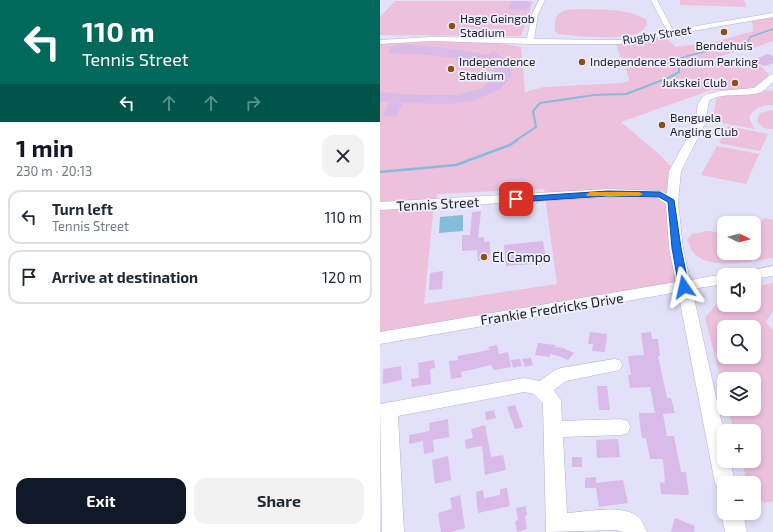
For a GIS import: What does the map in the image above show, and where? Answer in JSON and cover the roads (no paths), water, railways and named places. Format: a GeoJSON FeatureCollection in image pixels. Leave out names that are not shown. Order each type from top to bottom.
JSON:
{"type":"FeatureCollection","features":[{"type":"Feature","properties":{"kind":"street"},"geometry":{"type":"LineString","coordinates":[[533,41],[540,10],[538,8],[542,0]]}},
{"type":"Feature","properties":{"kind":"street"},"geometry":{"type":"LineString","coordinates":[[654,0],[671,33]]}},
{"type":"Feature","properties":{"kind":"street","name":"Rugby Street"},"geometry":{"type":"LineString","coordinates":[[380,42],[431,39],[615,42],[773,15]]}},
{"type":"Feature","properties":{"kind":"street"},"geometry":{"type":"LineString","coordinates":[[724,476],[676,248],[672,202],[675,171],[700,124],[703,104],[708,97],[720,94],[757,91],[773,77]]}},
{"type":"Feature","properties":{"kind":"street","name":"Tennis Street"},"geometry":{"type":"LineString","coordinates":[[380,206],[608,193],[660,195],[672,202]]}},
{"type":"Feature","properties":{"kind":"street"},"geometry":{"type":"LineString","coordinates":[[761,273],[773,271]]}},
{"type":"Feature","properties":{"kind":"street","name":"Frankie Fredricks Drive"},"geometry":{"type":"LineString","coordinates":[[380,338],[717,281]]}},
{"type":"Feature","properties":{"kind":"street"},"geometry":{"type":"LineString","coordinates":[[542,389],[561,375],[614,365]]}},
{"type":"Feature","properties":{"kind":"street"},"geometry":{"type":"LineString","coordinates":[[393,532],[385,411],[524,385],[542,389],[552,400],[557,528],[617,520],[629,523],[636,532]]}},
{"type":"Feature","properties":{"kind":"street"},"geometry":{"type":"LineString","coordinates":[[553,429],[621,427]]}},
{"type":"Feature","properties":{"kind":"street"},"geometry":{"type":"LineString","coordinates":[[733,520],[736,532]]}},
{"type":"Feature","properties":{"kind":"water"},"geometry":{"type":"Polygon","coordinates":[[[463,215],[463,231],[439,233],[440,217],[463,215]]]}},
{"type":"Feature","properties":{"kind":"waterway"},"geometry":{"type":"LineString","coordinates":[[677,62],[676,60],[694,54],[748,42],[750,37],[773,29]]}},
{"type":"Feature","properties":{"kind":"waterway"},"geometry":{"type":"LineString","coordinates":[[515,141],[536,127],[533,111],[540,103],[594,95],[626,94],[668,78],[679,72],[677,61]]}},
{"type":"Feature","properties":{"kind":"waterway"},"geometry":{"type":"LineString","coordinates":[[380,172],[456,165],[510,145],[517,140]]}},
{"type":"Feature","properties":{"kind":"place","name":"Hage Geingob Stadium"},"geometry":{"type":"Point","coordinates":[452,26]}},
{"type":"Feature","properties":{"kind":"place","name":"Bendehuis"},"geometry":{"type":"Point","coordinates":[724,32]}},
{"type":"Feature","properties":{"kind":"place","name":"Independence Stadium Parking"},"geometry":{"type":"Point","coordinates":[582,62]}},
{"type":"Feature","properties":{"kind":"place","name":"Independence Stadium"},"geometry":{"type":"Point","coordinates":[451,69]}},
{"type":"Feature","properties":{"kind":"place","name":"Jukskei Club"},"geometry":{"type":"Point","coordinates":[735,83]}},
{"type":"Feature","properties":{"kind":"place","name":"Benguela Angling Club"},"geometry":{"type":"Point","coordinates":[662,125]}},
{"type":"Feature","properties":{"kind":"place","name":"El Campo"},"geometry":{"type":"Point","coordinates":[484,257]}}]}
